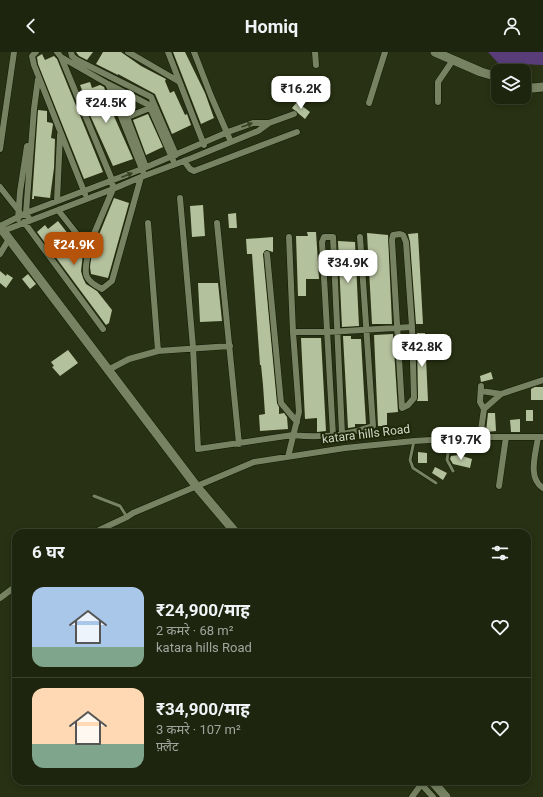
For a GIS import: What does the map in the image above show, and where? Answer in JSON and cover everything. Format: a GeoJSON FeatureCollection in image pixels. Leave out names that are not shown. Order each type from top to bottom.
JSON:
{"type":"FeatureCollection","features":[{"type":"Feature","properties":{"kind":"main road"},"geometry":{"type":"LineString","coordinates":[[438,53],[491,74]]}},
{"type":"Feature","properties":{"kind":"main road"},"geometry":{"type":"LineString","coordinates":[[531,87],[543,87]]}},
{"type":"Feature","properties":{"kind":"main road"},"geometry":{"type":"LineString","coordinates":[[1,228],[197,487],[233,529]]}},
{"type":"Feature","properties":{"kind":"main road"},"geometry":{"type":"LineString","coordinates":[[436,785],[446,797]]}},
{"type":"Feature","properties":{"kind":"street"},"geometry":{"type":"LineString","coordinates":[[0,149],[14,52]]}},
{"type":"Feature","properties":{"kind":"street"},"geometry":{"type":"LineString","coordinates":[[36,52],[32,56],[39,78],[87,199]]}},
{"type":"Feature","properties":{"kind":"street"},"geometry":{"type":"LineString","coordinates":[[57,52],[61,57],[112,180],[113,189],[88,248],[86,274],[90,280],[102,289],[112,281],[144,168],[125,118],[108,84]]}},
{"type":"Feature","properties":{"kind":"street"},"geometry":{"type":"LineString","coordinates":[[71,52],[72,56],[77,60],[151,97],[174,156],[175,164]]}},
{"type":"Feature","properties":{"kind":"street"},"geometry":{"type":"LineString","coordinates":[[128,52],[178,81]]}},
{"type":"Feature","properties":{"kind":"street"},"geometry":{"type":"LineString","coordinates":[[168,52],[202,143],[207,152]]}},
{"type":"Feature","properties":{"kind":"street"},"geometry":{"type":"LineString","coordinates":[[194,52],[231,142]]}},
{"type":"Feature","properties":{"kind":"street"},"geometry":{"type":"LineString","coordinates":[[315,52],[316,64]]}},
{"type":"Feature","properties":{"kind":"street"},"geometry":{"type":"LineString","coordinates":[[369,103],[386,52]]}},
{"type":"Feature","properties":{"kind":"street"},"geometry":{"type":"LineString","coordinates":[[61,57],[149,105],[174,156]]}},
{"type":"Feature","properties":{"kind":"street"},"geometry":{"type":"LineString","coordinates":[[438,102],[438,82],[453,60]]}},
{"type":"Feature","properties":{"kind":"street"},"geometry":{"type":"LineString","coordinates":[[24,223],[34,109],[39,78]]}},
{"type":"Feature","properties":{"kind":"street"},"geometry":{"type":"LineString","coordinates":[[125,118],[150,108]]}},
{"type":"Feature","properties":{"kind":"street"},"geometry":{"type":"LineString","coordinates":[[1,228],[18,214],[26,213],[144,168],[228,132],[253,123],[269,122],[294,114]]}},
{"type":"Feature","properties":{"kind":"street"},"geometry":{"type":"LineString","coordinates":[[1,228],[24,223],[207,152],[258,131],[269,122]]}},
{"type":"Feature","properties":{"kind":"street"},"geometry":{"type":"LineString","coordinates":[[57,201],[60,132]]}},
{"type":"Feature","properties":{"kind":"street"},"geometry":{"type":"LineString","coordinates":[[184,161],[190,169],[194,171],[297,132]]}},
{"type":"Feature","properties":{"kind":"street"},"geometry":{"type":"LineString","coordinates":[[242,138],[247,151]]}},
{"type":"Feature","properties":{"kind":"street"},"geometry":{"type":"LineString","coordinates":[[18,214],[27,146]]}},
{"type":"Feature","properties":{"kind":"street"},"geometry":{"type":"LineString","coordinates":[[0,187],[24,223],[103,328]]}},
{"type":"Feature","properties":{"kind":"street"},"geometry":{"type":"LineString","coordinates":[[180,198],[193,347],[198,449],[293,435],[308,437],[342,434],[373,426],[360,237]]}},
{"type":"Feature","properties":{"kind":"street"},"geometry":{"type":"LineString","coordinates":[[58,210],[88,248]]}},
{"type":"Feature","properties":{"kind":"street"},"geometry":{"type":"LineString","coordinates":[[148,223],[158,351]]}},
{"type":"Feature","properties":{"kind":"street"},"geometry":{"type":"LineString","coordinates":[[217,223],[239,444]]}},
{"type":"Feature","properties":{"kind":"street"},"geometry":{"type":"LineString","coordinates":[[400,234],[403,235],[406,242],[412,327],[414,398],[408,405],[402,408],[397,328],[392,240],[393,236],[400,234]]}},
{"type":"Feature","properties":{"kind":"street"},"geometry":{"type":"LineString","coordinates":[[288,457],[299,412],[293,332],[289,237]]}},
{"type":"Feature","properties":{"kind":"street"},"geometry":{"type":"LineString","coordinates":[[333,435],[322,242],[324,237],[334,237],[342,434]]}},
{"type":"Feature","properties":{"kind":"street"},"geometry":{"type":"LineString","coordinates":[[0,254],[9,239]]}},
{"type":"Feature","properties":{"kind":"street"},"geometry":{"type":"LineString","coordinates":[[267,254],[281,403],[297,422]]}},
{"type":"Feature","properties":{"kind":"street"},"geometry":{"type":"LineString","coordinates":[[293,332],[337,332],[412,327]]}},
{"type":"Feature","properties":{"kind":"street"},"geometry":{"type":"LineString","coordinates":[[108,370],[129,359],[158,351],[193,347],[230,346]]}},
{"type":"Feature","properties":{"kind":"street"},"geometry":{"type":"LineString","coordinates":[[484,409],[501,394],[543,380]]}},
{"type":"Feature","properties":{"kind":"street"},"geometry":{"type":"LineString","coordinates":[[480,437],[484,409],[480,402],[481,388],[501,394]]}},
{"type":"Feature","properties":{"kind":"street","name":"katara hills Road"},"geometry":{"type":"LineString","coordinates":[[102,529],[133,513],[254,462],[345,448],[414,441],[480,437],[540,437]]}},
{"type":"Feature","properties":{"kind":"street"},"geometry":{"type":"LineString","coordinates":[[499,486],[506,437]]}},
{"type":"Feature","properties":{"kind":"street"},"geometry":{"type":"LineString","coordinates":[[540,437],[533,475],[537,484],[543,488]]}},
{"type":"Feature","properties":{"kind":"street"},"geometry":{"type":"LineString","coordinates":[[0,598],[12,589]]}},
{"type":"Feature","properties":{"kind":"street"},"geometry":{"type":"LineString","coordinates":[[412,797],[422,785],[433,797]]}},
{"type":"Feature","properties":{"kind":"lane"},"geometry":{"type":"LineString","coordinates":[[450,439],[447,460],[453,471]]}},
{"type":"Feature","properties":{"kind":"lane"},"geometry":{"type":"LineString","coordinates":[[414,441],[410,460],[413,468],[436,484]]}},
{"type":"Feature","properties":{"kind":"lane"},"geometry":{"type":"LineString","coordinates":[[94,496],[120,506],[127,517]]}},
{"type":"Feature","properties":{"kind":"shaded area"},"geometry":{"type":"Polygon","coordinates":[[[488,52],[543,52],[543,65],[498,63],[488,52]]]}},
{"type":"Feature","properties":{"kind":"building"},"geometry":{"type":"Polygon","coordinates":[[[76,52],[93,52],[87,60],[79,56],[76,52]]]}},
{"type":"Feature","properties":{"kind":"building"},"geometry":{"type":"Polygon","coordinates":[[[103,52],[121,52],[141,66],[166,79],[165,81],[170,93],[174,91],[185,115],[187,114],[191,125],[172,134],[155,94],[96,64],[103,52]]]}},
{"type":"Feature","properties":{"kind":"building"},"geometry":{"type":"Polygon","coordinates":[[[173,52],[185,52],[205,93],[214,118],[201,124],[173,52]]]}},
{"type":"Feature","properties":{"kind":"building"},"geometry":{"type":"Polygon","coordinates":[[[42,54],[45,60],[54,56],[57,59],[103,172],[84,179],[38,64],[37,57],[42,54]]]}},
{"type":"Feature","properties":{"kind":"building"},"geometry":{"type":"Polygon","coordinates":[[[90,82],[92,88],[100,85],[104,87],[113,114],[133,159],[113,166],[85,104],[87,103],[80,85],[90,82]]]}},
{"type":"Feature","properties":{"kind":"building"},"geometry":{"type":"Polygon","coordinates":[[[297,102],[310,112],[305,119],[292,108],[297,102]]]}},
{"type":"Feature","properties":{"kind":"building"},"geometry":{"type":"Polygon","coordinates":[[[38,110],[47,111],[47,122],[53,124],[51,138],[55,139],[54,168],[50,198],[34,196],[34,199],[32,199],[38,110]]]}},
{"type":"Feature","properties":{"kind":"building"},"geometry":{"type":"Polygon","coordinates":[[[148,114],[163,147],[146,155],[133,120],[148,114]]]}},
{"type":"Feature","properties":{"kind":"building"},"geometry":{"type":"Polygon","coordinates":[[[114,198],[129,203],[108,278],[91,274],[90,267],[92,252],[114,198]]]}},
{"type":"Feature","properties":{"kind":"building"},"geometry":{"type":"Polygon","coordinates":[[[203,205],[205,236],[192,237],[190,206],[203,205]]]}},
{"type":"Feature","properties":{"kind":"building"},"geometry":{"type":"Polygon","coordinates":[[[236,213],[237,228],[229,228],[228,214],[236,213]]]}},
{"type":"Feature","properties":{"kind":"building"},"geometry":{"type":"Polygon","coordinates":[[[58,221],[83,253],[81,271],[86,284],[97,291],[112,310],[109,323],[106,325],[37,232],[45,225],[48,229],[58,221]]]}},
{"type":"Feature","properties":{"kind":"building"},"geometry":{"type":"Polygon","coordinates":[[[307,232],[316,232],[319,279],[306,279],[306,296],[298,296],[296,236],[308,236],[307,232]]]}},
{"type":"Feature","properties":{"kind":"building"},"geometry":{"type":"Polygon","coordinates":[[[367,233],[388,235],[392,324],[372,324],[367,233]]]}},
{"type":"Feature","properties":{"kind":"building"},"geometry":{"type":"Polygon","coordinates":[[[418,233],[423,324],[416,324],[410,242],[408,234],[418,233]]]}},
{"type":"Feature","properties":{"kind":"building"},"geometry":{"type":"Polygon","coordinates":[[[273,237],[273,252],[266,250],[263,254],[277,403],[279,407],[279,414],[284,413],[287,417],[288,429],[260,431],[259,415],[265,414],[263,385],[260,365],[252,254],[247,254],[246,239],[273,237]]]}},
{"type":"Feature","properties":{"kind":"building"},"geometry":{"type":"Polygon","coordinates":[[[338,241],[355,242],[359,326],[342,327],[338,241]]]}},
{"type":"Feature","properties":{"kind":"building"},"geometry":{"type":"Polygon","coordinates":[[[0,271],[6,276],[7,274],[13,278],[6,288],[0,283],[0,271]]]}},
{"type":"Feature","properties":{"kind":"building"},"geometry":{"type":"Polygon","coordinates":[[[28,274],[36,284],[30,289],[22,279],[28,274]]]}},
{"type":"Feature","properties":{"kind":"building"},"geometry":{"type":"Polygon","coordinates":[[[198,283],[218,283],[222,321],[200,322],[198,283]]]}},
{"type":"Feature","properties":{"kind":"building"},"geometry":{"type":"Polygon","coordinates":[[[417,333],[425,333],[428,401],[417,401],[417,333]]]}},
{"type":"Feature","properties":{"kind":"building"},"geometry":{"type":"Polygon","coordinates":[[[393,334],[398,412],[387,413],[387,426],[378,426],[374,335],[393,334]]]}},
{"type":"Feature","properties":{"kind":"building"},"geometry":{"type":"Polygon","coordinates":[[[343,336],[351,336],[351,339],[361,339],[366,424],[355,424],[355,427],[348,428],[343,336]]]}},
{"type":"Feature","properties":{"kind":"building"},"geometry":{"type":"Polygon","coordinates":[[[301,338],[321,338],[326,431],[317,432],[317,418],[305,419],[301,338]]]}},
{"type":"Feature","properties":{"kind":"building"},"geometry":{"type":"Polygon","coordinates":[[[68,350],[78,363],[60,376],[52,367],[54,366],[51,362],[68,350]]]}},
{"type":"Feature","properties":{"kind":"building"},"geometry":{"type":"Polygon","coordinates":[[[491,372],[493,379],[481,382],[480,376],[491,372]]]}},
{"type":"Feature","properties":{"kind":"building"},"geometry":{"type":"Polygon","coordinates":[[[535,387],[543,387],[543,400],[531,400],[531,389],[535,387]]]}},
{"type":"Feature","properties":{"kind":"building"},"geometry":{"type":"Polygon","coordinates":[[[526,410],[533,410],[533,421],[526,421],[526,410]]]}},
{"type":"Feature","properties":{"kind":"building"},"geometry":{"type":"Polygon","coordinates":[[[488,413],[495,413],[496,431],[486,432],[488,413]]]}},
{"type":"Feature","properties":{"kind":"building"},"geometry":{"type":"Polygon","coordinates":[[[520,419],[520,432],[511,432],[510,420],[520,419]]]}},
{"type":"Feature","properties":{"kind":"building"},"geometry":{"type":"Polygon","coordinates":[[[418,452],[427,453],[427,463],[418,463],[418,452]]]}},
{"type":"Feature","properties":{"kind":"building"},"geometry":{"type":"Polygon","coordinates":[[[459,455],[472,459],[470,468],[453,464],[450,459],[451,456],[459,455]]]}},
{"type":"Feature","properties":{"kind":"building"},"geometry":{"type":"Polygon","coordinates":[[[435,467],[447,473],[443,480],[432,473],[435,467]]]}}]}
